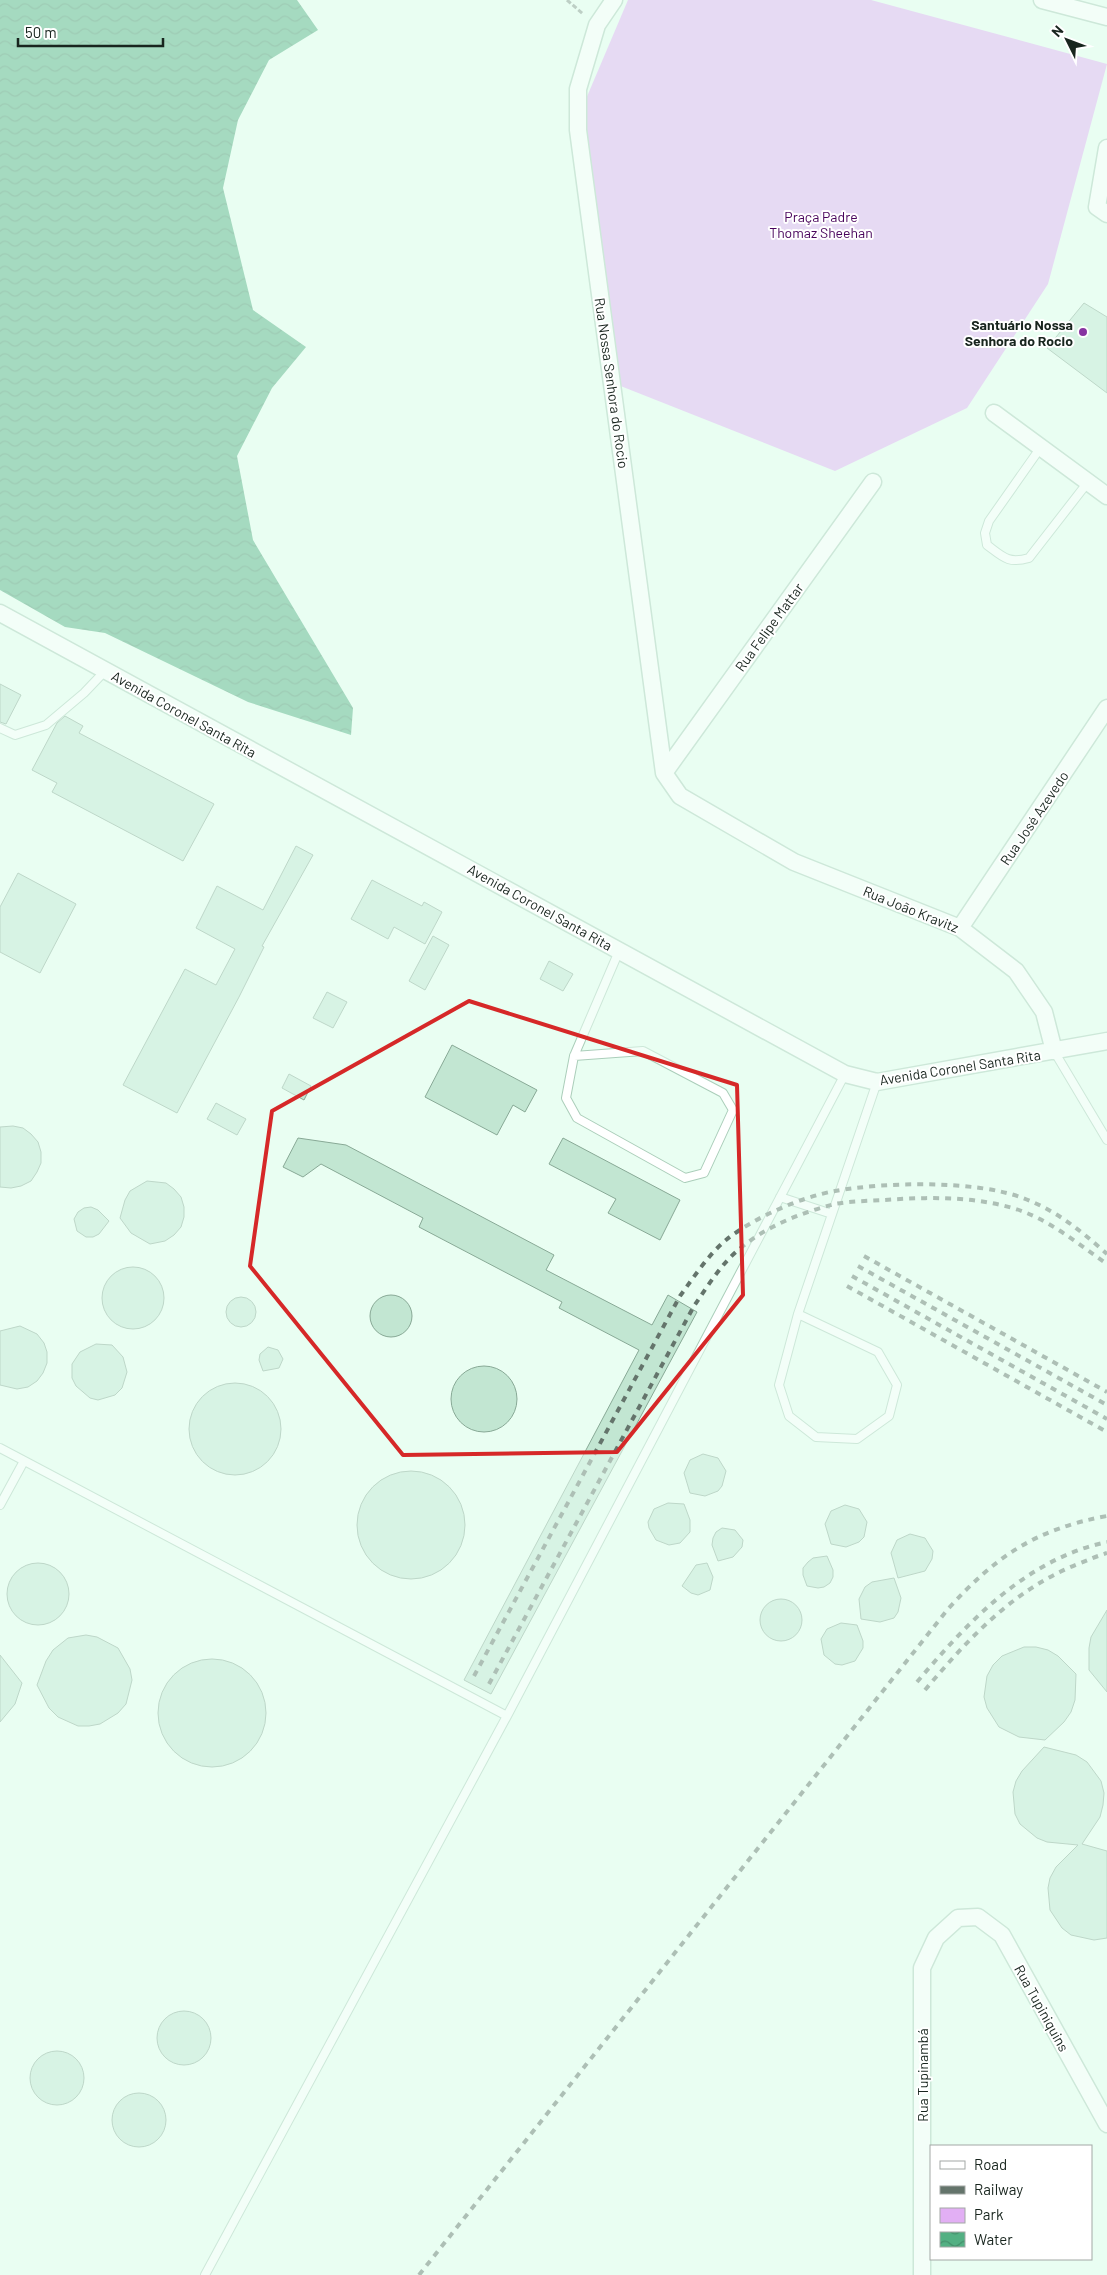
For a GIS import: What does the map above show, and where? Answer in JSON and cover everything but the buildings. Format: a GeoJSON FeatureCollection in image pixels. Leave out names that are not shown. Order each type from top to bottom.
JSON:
{"type":"FeatureCollection","features":[{"type":"Feature","properties":{"kind":"street","name":"Rua Nossa Senhora do Rocio"},"geometry":{"type":"LineString","coordinates":[[614,0],[597,25],[578,90],[578,130],[664,773]]}},
{"type":"Feature","properties":{"kind":"street"},"geometry":{"type":"LineString","coordinates":[[1042,0],[1107,17]]}},
{"type":"Feature","properties":{"kind":"street"},"geometry":{"type":"LineString","coordinates":[[1102,210],[1107,148]]}},
{"type":"Feature","properties":{"kind":"street"},"geometry":{"type":"LineString","coordinates":[[994,412],[1107,496]]}},
{"type":"Feature","properties":{"kind":"street","name":"Rua Felipe Mattar"},"geometry":{"type":"LineString","coordinates":[[664,773],[873,482]]}},
{"type":"Feature","properties":{"kind":"street","name":"Avenida Coronel Santa Rita"},"geometry":{"type":"LineString","coordinates":[[0,613],[845,1074],[877,1082],[1107,1041]]}},
{"type":"Feature","properties":{"kind":"street","name":"Rua José Azevedo"},"geometry":{"type":"LineString","coordinates":[[960,928],[1107,708]]}},
{"type":"Feature","properties":{"kind":"street","name":"Rua João Kravitz"},"geometry":{"type":"LineString","coordinates":[[664,773],[680,796],[794,862],[960,928],[1016,971],[1044,1012],[1054,1051]]}},
{"type":"Feature","properties":{"kind":"street","name":"Rua Tupiniquins"},"geometry":{"type":"LineString","coordinates":[[958,1918],[978,1917],[1002,1935],[1107,2124]]}},
{"type":"Feature","properties":{"kind":"street","name":"Rua Tupinambá"},"geometry":{"type":"LineString","coordinates":[[922,2275],[922,1968],[936,1938],[958,1918]]}},
{"type":"Feature","properties":{"kind":"lane"},"geometry":{"type":"LineString","coordinates":[[1041,447],[989,521],[985,534],[987,545],[1004,558],[1016,562],[1029,558],[1088,482]]}},
{"type":"Feature","properties":{"kind":"lane"},"geometry":{"type":"LineString","coordinates":[[0,728],[15,734],[46,725],[84,694],[105,670]]}},
{"type":"Feature","properties":{"kind":"lane"},"geometry":{"type":"LineString","coordinates":[[574,1056],[643,1050],[723,1093],[733,1110],[704,1173],[685,1178],[577,1118],[566,1098],[574,1056],[619,951]]}},
{"type":"Feature","properties":{"kind":"lane","name":"Rua João Kravitz"},"geometry":{"type":"LineString","coordinates":[[1054,1051],[1107,1140]]}},
{"type":"Feature","properties":{"kind":"lane"},"geometry":{"type":"LineString","coordinates":[[205,2275],[507,1716],[845,1074]]}},
{"type":"Feature","properties":{"kind":"lane"},"geometry":{"type":"LineString","coordinates":[[798,1314],[878,1352],[897,1385],[888,1416],[856,1439],[816,1437],[788,1416],[779,1385],[798,1314],[877,1082]]}},
{"type":"Feature","properties":{"kind":"lane"},"geometry":{"type":"LineString","coordinates":[[780,1197],[832,1214]]}},
{"type":"Feature","properties":{"kind":"lane"},"geometry":{"type":"LineString","coordinates":[[0,1448],[507,1716]]}},
{"type":"Feature","properties":{"kind":"lane"},"geometry":{"type":"LineString","coordinates":[[0,1505],[24,1461]]}},
{"type":"Feature","properties":{"kind":"highlighted area"},"geometry":{"type":"Polygon","coordinates":[[[469,1001],[737,1085],[743,1295],[617,1452],[403,1455],[250,1266],[272,1111],[469,1001]]]}},
{"type":"Feature","properties":{"kind":"green space","name":"Praça Padre Thomaz Sheehan"},"geometry":{"type":"Polygon","coordinates":[[[628,0],[871,0],[1107,64],[1048,284],[967,408],[835,471],[613,383],[583,106],[628,0]]]}},
{"type":"Feature","properties":{"kind":"water"},"geometry":{"type":"Polygon","coordinates":[[[0,0],[297,0],[318,30],[269,60],[238,120],[223,188],[253,310],[306,347],[272,388],[237,456],[253,540],[353,708],[351,735],[248,702],[105,633],[65,627],[0,590],[0,0]]]}},
{"type":"Feature","properties":{"kind":"railway"},"geometry":{"type":"LineString","coordinates":[[474,1676],[680,1296],[713,1252],[737,1232],[763,1216],[793,1203],[822,1194],[856,1188],[930,1184],[981,1188],[1023,1198],[1047,1209],[1068,1222],[1107,1254]]}},
{"type":"Feature","properties":{"kind":"railway"},"geometry":{"type":"LineString","coordinates":[[489,1684],[694,1306],[722,1267],[752,1239],[774,1226],[810,1211],[835,1204],[901,1199],[950,1198],[1000,1205],[1016,1209],[1040,1219],[1107,1264]]}},
{"type":"Feature","properties":{"kind":"railway"},"geometry":{"type":"LineString","coordinates":[[864,1256],[1107,1392]]}},
{"type":"Feature","properties":{"kind":"railway"},"geometry":{"type":"LineString","coordinates":[[858,1266],[1107,1405]]}},
{"type":"Feature","properties":{"kind":"railway"},"geometry":{"type":"LineString","coordinates":[[852,1276],[1107,1419]]}},
{"type":"Feature","properties":{"kind":"railway"},"geometry":{"type":"LineString","coordinates":[[847,1286],[1107,1432]]}},
{"type":"Feature","properties":{"kind":"railway"},"geometry":{"type":"LineString","coordinates":[[419,2275],[948,1609],[983,1574],[1019,1548],[1038,1537],[1059,1529],[1107,1516]]}},
{"type":"Feature","properties":{"kind":"railway"},"geometry":{"type":"LineString","coordinates":[[917,1682],[936,1659],[978,1616],[1025,1578],[1050,1563],[1078,1550],[1107,1542]]}},
{"type":"Feature","properties":{"kind":"railway"},"geometry":{"type":"LineString","coordinates":[[925,1690],[958,1652],[1013,1601],[1055,1574],[1107,1553]]}},
{"type":"Feature","properties":{"kind":"place","name":"Santuário Nossa Senhora do Rocio"},"geometry":{"type":"Point","coordinates":[1083,332]}}]}
